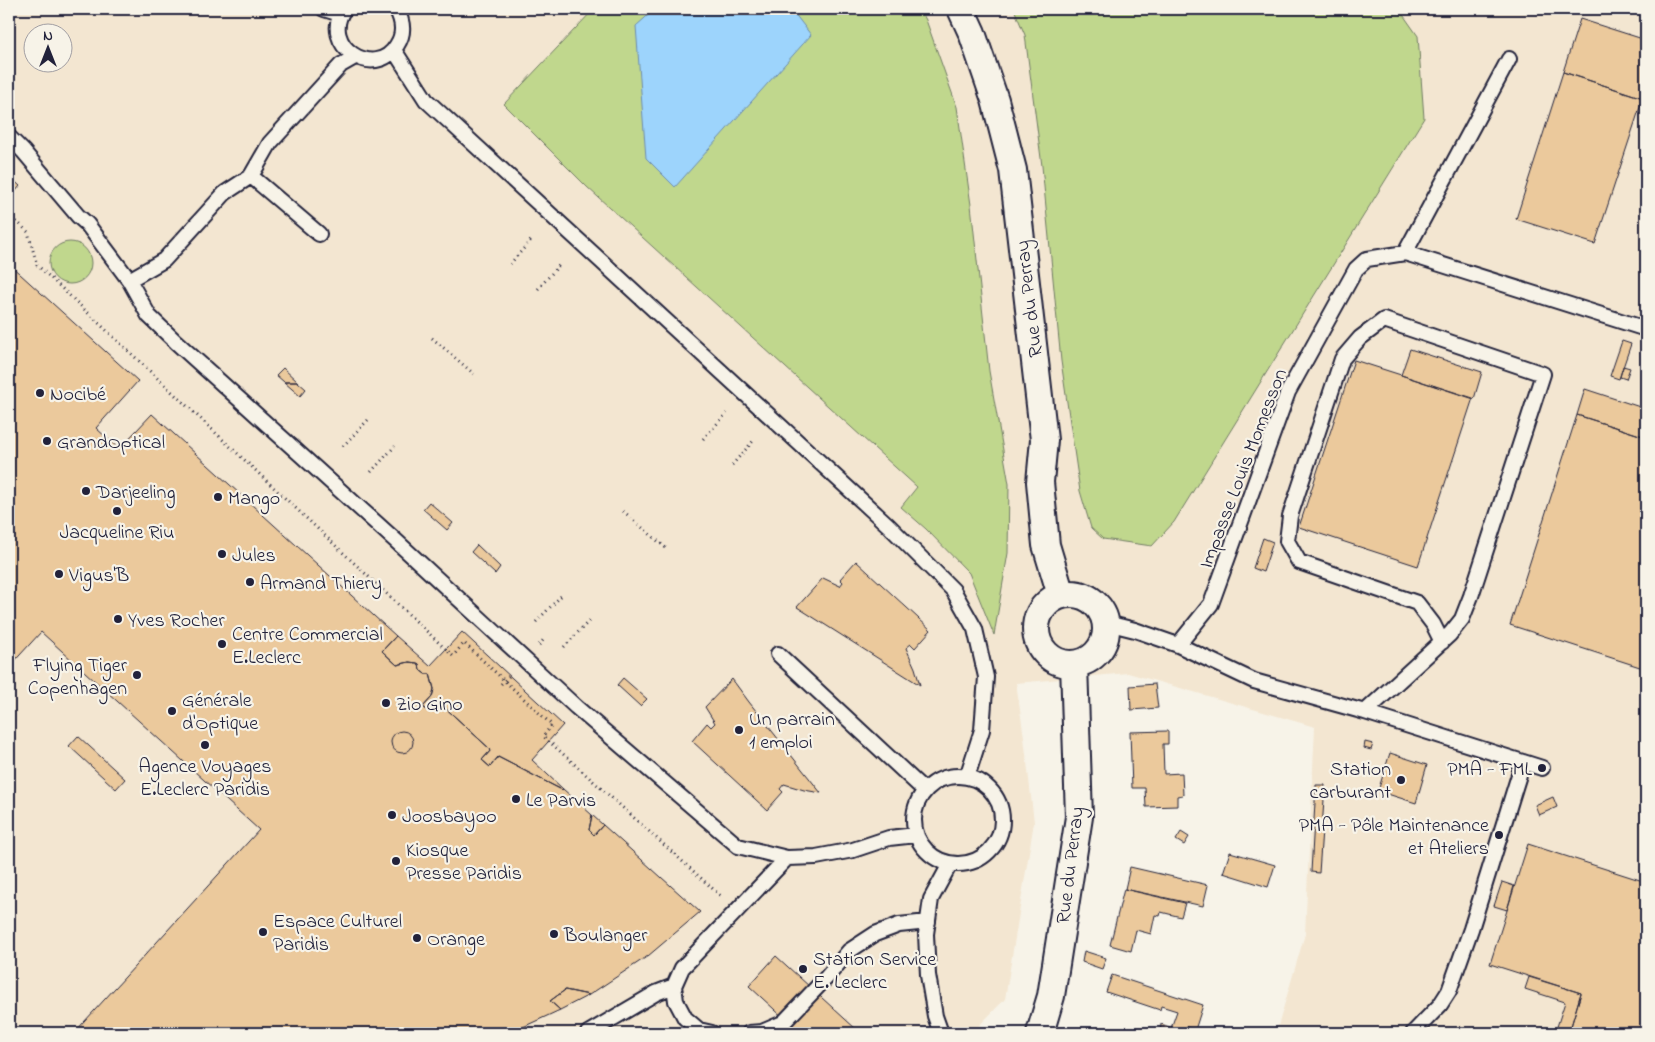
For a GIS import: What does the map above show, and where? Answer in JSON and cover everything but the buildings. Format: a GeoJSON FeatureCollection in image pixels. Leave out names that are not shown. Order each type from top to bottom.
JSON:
{"type":"FeatureCollection","features":[{"type":"Feature","properties":{"kind":"street","name":"Rue du Perray"},"geometry":{"type":"LineString","coordinates":[[961,9],[972,33],[995,100],[1013,170],[1043,431],[1040,482],[1046,545],[1061,595]]}},
{"type":"Feature","properties":{"kind":"street"},"geometry":{"type":"LineString","coordinates":[[1073,593],[1085,596],[1095,602],[1103,612],[1106,623],[1106,635],[1103,646],[1090,659],[1074,664],[1062,664],[1052,659],[1038,641],[1036,630],[1037,618],[1042,608],[1050,600],[1061,595],[1073,593]]}},
{"type":"Feature","properties":{"kind":"street","name":"Rue du Perray"},"geometry":{"type":"LineString","coordinates":[[1040,1033],[1051,996],[1079,818],[1074,664]]}},
{"type":"Feature","properties":{"kind":"lane"},"geometry":{"type":"LineString","coordinates":[[324,9],[342,12],[338,25],[338,37],[355,57],[366,60],[377,60],[387,55],[394,50],[400,40],[401,18],[396,9]]}},
{"type":"Feature","properties":{"kind":"lane"},"geometry":{"type":"LineString","coordinates":[[394,50],[426,100],[888,525],[953,590],[975,628],[986,677],[982,730],[967,776]]}},
{"type":"Feature","properties":{"kind":"lane"},"geometry":{"type":"LineString","coordinates":[[129,280],[164,260],[224,193],[251,176],[270,143],[341,65],[355,57]]}},
{"type":"Feature","properties":{"kind":"lane"},"geometry":{"type":"LineString","coordinates":[[1405,253],[1509,59]]}},
{"type":"Feature","properties":{"kind":"lane"},"geometry":{"type":"LineString","coordinates":[[9,137],[87,224],[129,280],[149,316],[576,707],[738,846],[787,858],[816,857],[853,850],[889,838],[916,835]]}},
{"type":"Feature","properties":{"kind":"lane"},"geometry":{"type":"LineString","coordinates":[[251,176],[319,234]]}},
{"type":"Feature","properties":{"kind":"lane","name":"Impasse Louis Momesson"},"geometry":{"type":"LineString","coordinates":[[1178,645],[1211,604],[1288,392],[1356,269],[1367,259],[1405,253],[1646,329]]}},
{"type":"Feature","properties":{"kind":"lane"},"geometry":{"type":"LineString","coordinates":[[1365,712],[1442,642],[1462,619],[1543,374],[1384,320],[1360,338],[1342,359],[1290,516],[1287,541],[1298,562],[1417,603],[1433,624],[1442,642]]}},
{"type":"Feature","properties":{"kind":"lane"},"geometry":{"type":"LineString","coordinates":[[1106,623],[1135,630],[1178,645],[1254,681],[1365,712],[1542,768]]}},
{"type":"Feature","properties":{"kind":"lane"},"geometry":{"type":"LineString","coordinates":[[778,654],[924,790]]}},
{"type":"Feature","properties":{"kind":"lane"},"geometry":{"type":"LineString","coordinates":[[1413,1033],[1440,1005],[1449,991],[1523,762]]}},
{"type":"Feature","properties":{"kind":"lane"},"geometry":{"type":"LineString","coordinates":[[951,776],[967,776],[981,782],[993,792],[1001,806],[1003,821],[1000,836],[992,850],[980,859],[966,864],[950,864],[939,861],[921,845],[913,824],[914,812],[924,790],[937,781],[951,776]]}},
{"type":"Feature","properties":{"kind":"lane"},"geometry":{"type":"LineString","coordinates":[[712,1033],[699,1030],[685,1018],[676,1001],[674,986],[682,968],[787,858]]}},
{"type":"Feature","properties":{"kind":"lane"},"geometry":{"type":"LineString","coordinates":[[941,1033],[935,1016],[928,975],[926,934],[931,899],[950,864]]}},
{"type":"Feature","properties":{"kind":"lane"},"geometry":{"type":"LineString","coordinates":[[749,1033],[762,1032],[783,1023],[849,951],[875,934],[899,925],[928,922]]}},
{"type":"Feature","properties":{"kind":"lane"},"geometry":{"type":"LineString","coordinates":[[588,1033],[656,993],[674,986]]}},
{"type":"Feature","properties":{"kind":"path"},"geometry":{"type":"LineString","coordinates":[[9,214],[28,232],[37,265],[453,656],[464,643],[552,725],[543,736],[722,897]]}},
{"type":"Feature","properties":{"kind":"path"},"geometry":{"type":"LineString","coordinates":[[510,264],[533,238]]}},
{"type":"Feature","properties":{"kind":"path"},"geometry":{"type":"LineString","coordinates":[[538,289],[561,263]]}},
{"type":"Feature","properties":{"kind":"path"},"geometry":{"type":"LineString","coordinates":[[432,338],[474,374]]}},
{"type":"Feature","properties":{"kind":"path"},"geometry":{"type":"LineString","coordinates":[[703,439],[727,413]]}},
{"type":"Feature","properties":{"kind":"path"},"geometry":{"type":"LineString","coordinates":[[343,446],[368,420]]}},
{"type":"Feature","properties":{"kind":"path"},"geometry":{"type":"LineString","coordinates":[[732,465],[756,439]]}},
{"type":"Feature","properties":{"kind":"path"},"geometry":{"type":"LineString","coordinates":[[371,472],[395,446]]}},
{"type":"Feature","properties":{"kind":"path"},"geometry":{"type":"LineString","coordinates":[[623,511],[666,548]]}},
{"type":"Feature","properties":{"kind":"path"},"geometry":{"type":"LineString","coordinates":[[536,622],[561,596]]}},
{"type":"Feature","properties":{"kind":"path"},"geometry":{"type":"LineString","coordinates":[[564,647],[589,621]]}},
{"type":"Feature","properties":{"kind":"shaded area"},"geometry":{"type":"Polygon","coordinates":[[[9,9],[1646,9],[1646,1033],[1276,1033],[1305,934],[1315,727],[1128,673],[1016,683],[1034,822],[1005,999],[972,1033],[9,1033],[9,9]]]}},
{"type":"Feature","properties":{"kind":"green space"},"geometry":{"type":"Polygon","coordinates":[[[594,9],[920,9],[926,20],[957,107],[971,205],[989,371],[1009,484],[1008,553],[994,635],[969,573],[926,529],[901,507],[917,487],[587,187],[504,104],[594,9]]]}},
{"type":"Feature","properties":{"kind":"green space"},"geometry":{"type":"Polygon","coordinates":[[[1014,9],[1399,9],[1418,36],[1424,118],[1174,522],[1152,546],[1103,539],[1091,528],[1080,491],[1061,361],[1042,166],[1025,35],[1014,9]]]}},
{"type":"Feature","properties":{"kind":"green space"},"geometry":{"type":"Polygon","coordinates":[[[74,242],[82,245],[88,251],[91,263],[88,275],[82,281],[66,284],[58,281],[52,275],[49,259],[52,251],[58,245],[74,242]]]}},
{"type":"Feature","properties":{"kind":"water"},"geometry":{"type":"Polygon","coordinates":[[[655,9],[791,9],[811,35],[675,187],[646,158],[636,26],[655,9]]]}},
{"type":"Feature","properties":{"kind":"place","name":"Nocibé"},"geometry":{"type":"Point","coordinates":[40,393]}},
{"type":"Feature","properties":{"kind":"place","name":"GrandOptical"},"geometry":{"type":"Point","coordinates":[47,441]}},
{"type":"Feature","properties":{"kind":"place","name":"Darjeeling"},"geometry":{"type":"Point","coordinates":[86,491]}},
{"type":"Feature","properties":{"kind":"place","name":"Mango"},"geometry":{"type":"Point","coordinates":[218,497]}},
{"type":"Feature","properties":{"kind":"place","name":"Jacqueline Riu"},"geometry":{"type":"Point","coordinates":[117,511]}},
{"type":"Feature","properties":{"kind":"place","name":"Jules"},"geometry":{"type":"Point","coordinates":[222,554]}},
{"type":"Feature","properties":{"kind":"place","name":"Vigus'B"},"geometry":{"type":"Point","coordinates":[59,574]}},
{"type":"Feature","properties":{"kind":"place","name":"Armand Thiery"},"geometry":{"type":"Point","coordinates":[250,582]}},
{"type":"Feature","properties":{"kind":"place","name":"Yves Rocher"},"geometry":{"type":"Point","coordinates":[118,619]}},
{"type":"Feature","properties":{"kind":"place","name":"Centre Commercial E.Leclerc"},"geometry":{"type":"Point","coordinates":[222,644]}},
{"type":"Feature","properties":{"kind":"place","name":"Flying Tiger Copenhagen"},"geometry":{"type":"Point","coordinates":[137,675]}},
{"type":"Feature","properties":{"kind":"place","name":"Zio Gino"},"geometry":{"type":"Point","coordinates":[386,703]}},
{"type":"Feature","properties":{"kind":"place","name":"Générale d'Optique"},"geometry":{"type":"Point","coordinates":[172,711]}},
{"type":"Feature","properties":{"kind":"place","name":"Un parrain 1 emploi"},"geometry":{"type":"Point","coordinates":[739,730]}},
{"type":"Feature","properties":{"kind":"place","name":"Agence Voyages E.Leclerc Paridis"},"geometry":{"type":"Point","coordinates":[205,745]}},
{"type":"Feature","properties":{"kind":"place","name":"PMA - FML"},"geometry":{"type":"Point","coordinates":[1542,768]}},
{"type":"Feature","properties":{"kind":"place","name":"Station carburant"},"geometry":{"type":"Point","coordinates":[1401,780]}},
{"type":"Feature","properties":{"kind":"place","name":"Le Parvis"},"geometry":{"type":"Point","coordinates":[516,799]}},
{"type":"Feature","properties":{"kind":"place","name":"Joosbayoo"},"geometry":{"type":"Point","coordinates":[392,815]}},
{"type":"Feature","properties":{"kind":"place","name":"PMA - Pôle Maintenance et Ateliers"},"geometry":{"type":"Point","coordinates":[1499,835]}},
{"type":"Feature","properties":{"kind":"place","name":"Kiosque Presse Paridis"},"geometry":{"type":"Point","coordinates":[396,861]}},
{"type":"Feature","properties":{"kind":"place","name":"Espace Culturel Paridis"},"geometry":{"type":"Point","coordinates":[263,932]}},
{"type":"Feature","properties":{"kind":"place","name":"Boulanger"},"geometry":{"type":"Point","coordinates":[554,934]}},
{"type":"Feature","properties":{"kind":"place","name":"Orange"},"geometry":{"type":"Point","coordinates":[417,938]}},
{"type":"Feature","properties":{"kind":"place","name":"Station Service E. Leclerc"},"geometry":{"type":"Point","coordinates":[803,969]}}]}
